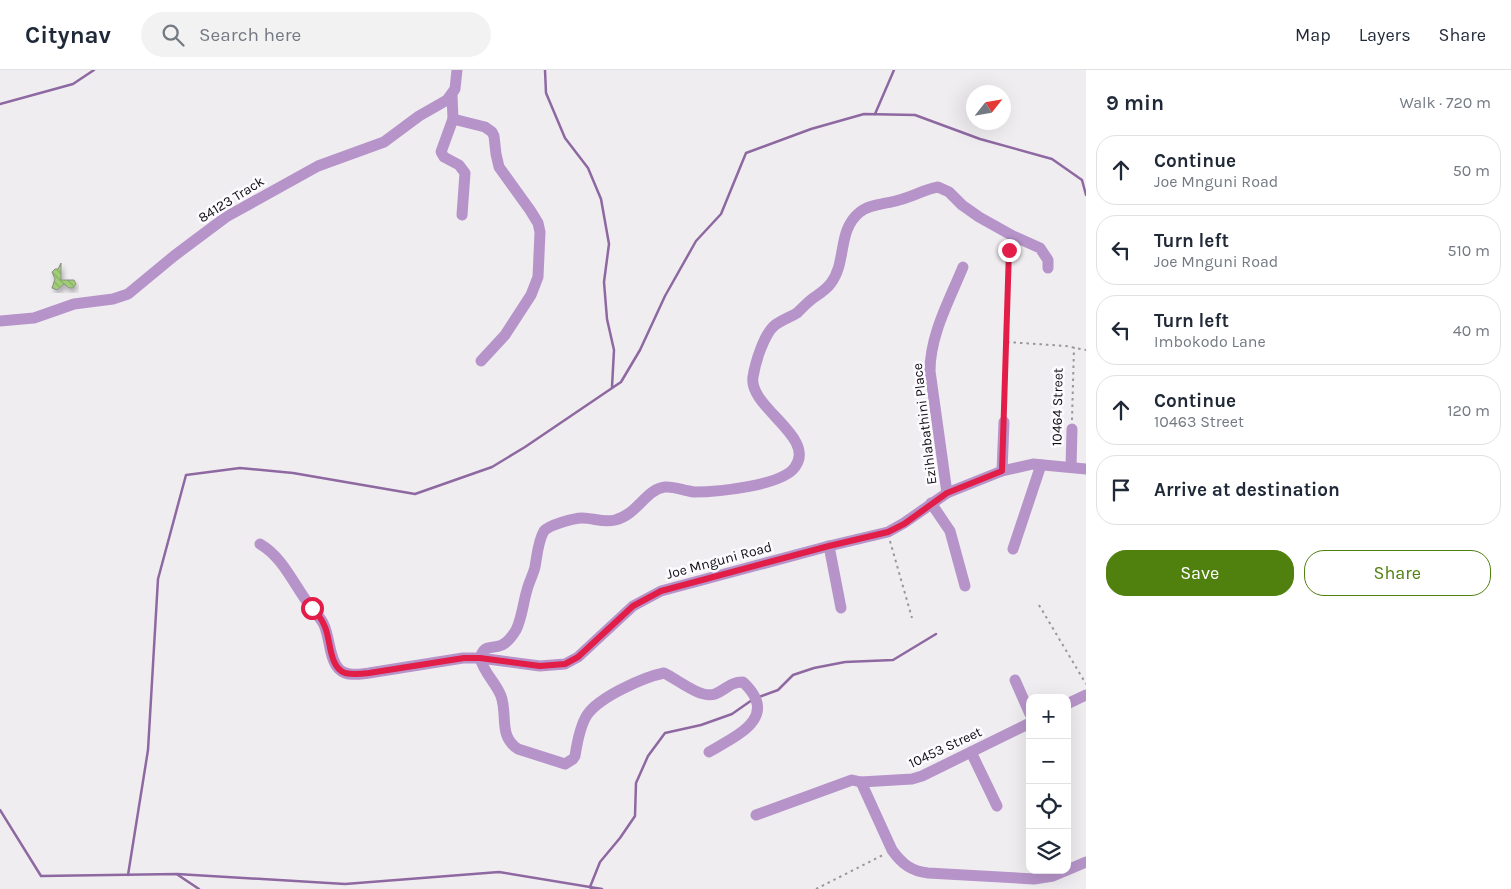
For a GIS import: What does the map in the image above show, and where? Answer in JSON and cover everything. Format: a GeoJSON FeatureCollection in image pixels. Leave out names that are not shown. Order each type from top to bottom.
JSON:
{"type":"FeatureCollection","features":[{"type":"Feature","properties":{"kind":"street"},"geometry":{"type":"LineString","coordinates":[[457,70],[457,84],[452,95],[453,119],[441,152],[444,158],[459,165],[465,173],[462,215]]}},
{"type":"Feature","properties":{"kind":"street","name":"84123 Track"},"geometry":{"type":"LineString","coordinates":[[0,321],[34,318],[74,304],[113,299],[128,294],[174,256],[226,218],[318,166],[384,142],[452,95]]}},
{"type":"Feature","properties":{"kind":"street"},"geometry":{"type":"LineString","coordinates":[[453,119],[485,126],[492,132],[499,167],[534,217],[540,232],[538,277],[531,295],[505,335],[481,361]]}},
{"type":"Feature","properties":{"kind":"street"},"geometry":{"type":"LineString","coordinates":[[708,752],[742,732],[758,714],[758,702],[752,690],[743,682],[736,682],[714,694],[704,694],[690,689],[664,673],[650,676],[617,692],[587,714],[575,756],[573,760],[565,764],[512,746],[504,731],[504,712],[500,693],[483,670],[480,658],[488,647],[502,645],[514,633],[534,571],[543,534],[549,527],[578,518],[603,522],[616,520],[636,509],[646,497],[665,487],[692,492],[721,491],[782,478],[795,468],[799,461],[800,451],[785,427],[758,396],[752,380],[754,370],[765,339],[775,325],[796,313],[832,282],[839,265],[848,228],[860,212],[866,208],[898,201],[938,187],[948,192],[979,217],[1013,236],[1040,248],[1048,260],[1048,268]]}},
{"type":"Feature","properties":{"kind":"street","name":"Ezihlabathini Place"},"geometry":{"type":"LineString","coordinates":[[947,493],[930,361],[935,337],[963,267]]}},
{"type":"Feature","properties":{"kind":"street"},"geometry":{"type":"LineString","coordinates":[[1002,471],[1004,422]]}},
{"type":"Feature","properties":{"kind":"street","name":"10464 Street"},"geometry":{"type":"LineString","coordinates":[[1071,467],[1072,429]]}},
{"type":"Feature","properties":{"kind":"street"},"geometry":{"type":"LineString","coordinates":[[1013,549],[1042,465]]}},
{"type":"Feature","properties":{"kind":"street","name":"Joe Mnguni Road"},"geometry":{"type":"LineString","coordinates":[[260,544],[269,549],[278,559],[321,618],[329,638],[334,662],[344,672],[353,674],[441,661],[480,658],[540,666],[565,664],[578,657],[633,606],[652,595],[829,546],[888,532],[904,524],[947,493],[1002,471],[1021,466],[1042,465],[1086,469]]}},
{"type":"Feature","properties":{"kind":"street"},"geometry":{"type":"LineString","coordinates":[[931,503],[950,531],[965,586]]}},
{"type":"Feature","properties":{"kind":"street"},"geometry":{"type":"LineString","coordinates":[[829,546],[841,608]]}},
{"type":"Feature","properties":{"kind":"street"},"geometry":{"type":"LineString","coordinates":[[1015,680],[1026,705]]}},
{"type":"Feature","properties":{"kind":"street"},"geometry":{"type":"LineString","coordinates":[[1071,702],[1086,695]]}},
{"type":"Feature","properties":{"kind":"street","name":"10453 Street"},"geometry":{"type":"LineString","coordinates":[[756,815],[852,780],[861,782],[912,779],[922,776],[1026,725]]}},
{"type":"Feature","properties":{"kind":"street"},"geometry":{"type":"LineString","coordinates":[[971,752],[997,806]]}},
{"type":"Feature","properties":{"kind":"street"},"geometry":{"type":"LineString","coordinates":[[861,782],[892,850],[904,865],[918,872],[1040,879],[1053,876],[1086,862]]}},
{"type":"Feature","properties":{"kind":"path"},"geometry":{"type":"LineString","coordinates":[[1004,422],[1009,250]]}},
{"type":"Feature","properties":{"kind":"path"},"geometry":{"type":"LineString","coordinates":[[1006,342],[1074,347],[1086,350]]}},
{"type":"Feature","properties":{"kind":"path","name":"10464 Street"},"geometry":{"type":"LineString","coordinates":[[1072,429],[1074,347]]}},
{"type":"Feature","properties":{"kind":"path"},"geometry":{"type":"LineString","coordinates":[[888,532],[912,618]]}},
{"type":"Feature","properties":{"kind":"path"},"geometry":{"type":"LineString","coordinates":[[1039,605],[1086,684]]}},
{"type":"Feature","properties":{"kind":"path"},"geometry":{"type":"LineString","coordinates":[[816,889],[892,850]]}},
{"type":"Feature","properties":{"kind":"building"},"geometry":{"type":"Polygon","coordinates":[[[61,263],[61,280],[74,280],[76,284],[73,288],[69,288],[64,284],[57,290],[52,288],[55,279],[52,272],[58,269],[61,263]]]}},
{"type":"Feature","properties":{"kind":"waterway"},"geometry":{"type":"LineString","coordinates":[[0,104],[73,84],[94,70]]}},
{"type":"Feature","properties":{"kind":"waterway"},"geometry":{"type":"LineString","coordinates":[[545,70],[546,93],[565,138],[588,168],[601,199],[609,244],[604,282],[607,319],[614,350],[612,387]]}},
{"type":"Feature","properties":{"kind":"waterway"},"geometry":{"type":"LineString","coordinates":[[875,114],[894,70]]}},
{"type":"Feature","properties":{"kind":"waterway"},"geometry":{"type":"LineString","coordinates":[[128,875],[148,750],[158,579],[186,475],[240,468],[293,473],[415,494],[492,467],[621,382],[640,350],[665,296],[696,241],[721,214],[746,153],[811,129],[864,114],[915,115],[980,139],[1052,159],[1082,180],[1086,195]]}},
{"type":"Feature","properties":{"kind":"waterway"},"geometry":{"type":"LineString","coordinates":[[759,697],[778,690],[793,675],[814,668],[845,662],[893,660],[936,634]]}},
{"type":"Feature","properties":{"kind":"waterway"},"geometry":{"type":"LineString","coordinates":[[592,889],[590,887],[600,862],[635,816],[636,783],[648,756],[665,733],[701,725],[732,714],[752,700]]}},
{"type":"Feature","properties":{"kind":"waterway"},"geometry":{"type":"LineString","coordinates":[[0,810],[41,876],[177,874],[345,884],[499,872],[602,889]]}},
{"type":"Feature","properties":{"kind":"waterway"},"geometry":{"type":"LineString","coordinates":[[178,875],[199,889]]}},
{"type":"Feature","properties":{"kind":"route"},"geometry":{"type":"LineString","coordinates":[[312,608],[321,618],[325,627],[334,662],[344,672],[353,674],[369,673],[464,658],[555,666],[573,661],[633,606],[661,591],[888,532],[904,524],[947,493],[1002,471],[1009,250]]}}]}
